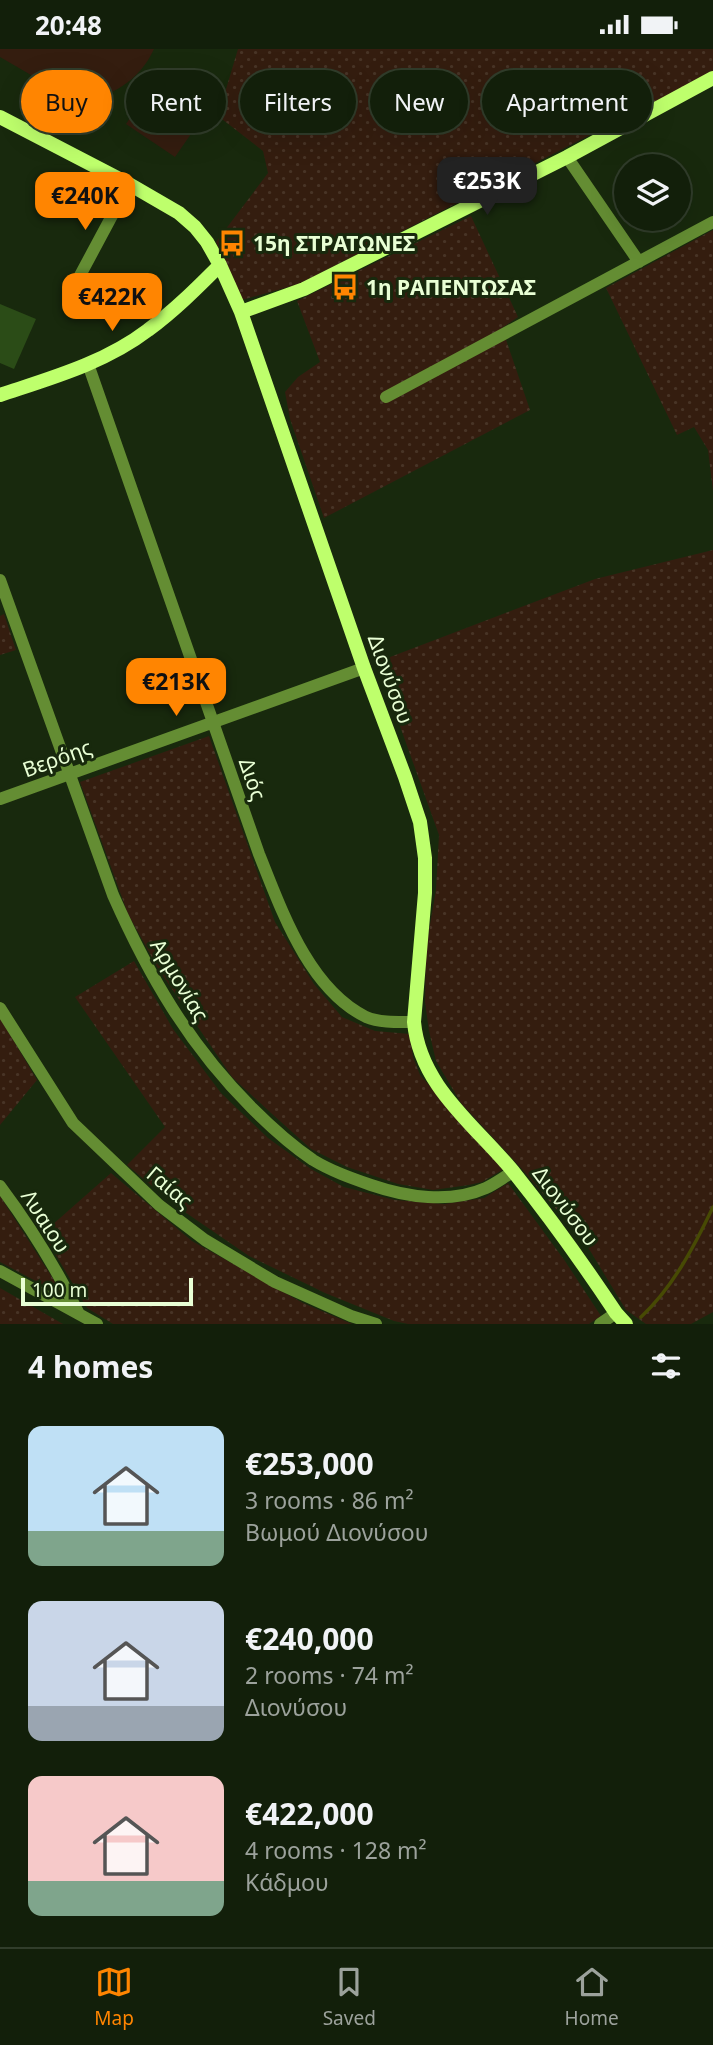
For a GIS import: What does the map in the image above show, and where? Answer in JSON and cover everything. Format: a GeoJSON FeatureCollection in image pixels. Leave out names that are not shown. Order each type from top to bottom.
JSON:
{"type":"FeatureCollection","features":[{"type":"Feature","properties":{"kind":"main road"},"geometry":{"type":"LineString","coordinates":[[242,312],[303,289],[568,157],[713,78]]}},
{"type":"Feature","properties":{"kind":"main road","name":"Διονύσου"},"geometry":{"type":"LineString","coordinates":[[0,117],[166,204],[195,227],[220,265],[242,312],[364,668],[415,803],[424,841],[425,893],[414,1023],[424,1062],[442,1093],[513,1171],[567,1240],[621,1319]]}},
{"type":"Feature","properties":{"kind":"main road"},"geometry":{"type":"LineString","coordinates":[[0,395],[88,364],[120,349],[170,313],[220,265]]}},
{"type":"Feature","properties":{"kind":"street"},"geometry":{"type":"LineString","coordinates":[[568,157],[639,262]]}},
{"type":"Feature","properties":{"kind":"street"},"geometry":{"type":"LineString","coordinates":[[69,296],[130,184]]}},
{"type":"Feature","properties":{"kind":"street"},"geometry":{"type":"LineString","coordinates":[[386,397],[713,222]]}},
{"type":"Feature","properties":{"kind":"street","name":"Διός"},"geometry":{"type":"LineString","coordinates":[[88,364],[259,854],[283,914],[324,984],[347,1005],[369,1018],[414,1023]]}},
{"type":"Feature","properties":{"kind":"street","name":"Αρμονίας"},"geometry":{"type":"LineString","coordinates":[[0,580],[113,895],[131,936],[176,1017],[223,1078],[270,1126],[313,1160],[342,1175],[387,1191],[424,1197],[452,1196],[485,1189],[513,1171]]}},
{"type":"Feature","properties":{"kind":"street","name":"Βερόης"},"geometry":{"type":"LineString","coordinates":[[0,799],[364,668]]}},
{"type":"Feature","properties":{"kind":"street","name":"Γαίας"},"geometry":{"type":"LineString","coordinates":[[0,1009],[74,1123],[159,1205],[205,1240],[275,1282],[351,1316],[376,1324]]}},
{"type":"Feature","properties":{"kind":"street","name":"Λυαιου"},"geometry":{"type":"LineString","coordinates":[[0,1187],[66,1287],[79,1314]]}},
{"type":"Feature","properties":{"kind":"street"},"geometry":{"type":"LineString","coordinates":[[0,1271],[97,1324]]}},
{"type":"Feature","properties":{"kind":"street"},"geometry":{"type":"LineString","coordinates":[[600,1324],[621,1319]]}},
{"type":"Feature","properties":{"kind":"shaded area"},"geometry":{"type":"Polygon","coordinates":[[[0,49],[154,49],[141,70],[126,70],[126,84],[112,92],[112,70],[22,70],[0,57],[0,49]]]}},
{"type":"Feature","properties":{"kind":"shaded area"},"geometry":{"type":"Polygon","coordinates":[[[238,49],[713,49],[713,72],[652,103],[652,70],[482,70],[482,133],[594,133],[299,284],[242,300],[216,242],[268,173],[263,151],[226,122],[226,89],[238,49]]]}},
{"type":"Feature","properties":{"kind":"shaded area"},"geometry":{"type":"Polygon","coordinates":[[[139,133],[192,133],[175,157],[139,133]]]}},
{"type":"Feature","properties":{"kind":"shaded area"},"geometry":{"type":"Polygon","coordinates":[[[471,216],[518,317],[502,328],[530,410],[324,518],[290,419],[285,392],[298,377],[320,362],[297,301],[471,216]]]}},
{"type":"Feature","properties":{"kind":"shaded area"},"geometry":{"type":"Polygon","coordinates":[[[713,230],[713,491],[708,450],[694,427],[677,435],[606,288],[713,230]]]}},
{"type":"Feature","properties":{"kind":"shaded area"},"geometry":{"type":"Polygon","coordinates":[[[713,550],[713,1312],[691,1324],[646,1324],[626,1310],[586,1244],[461,1103],[436,1061],[425,1002],[426,948],[436,890],[439,835],[377,662],[595,579],[713,550]]]}},
{"type":"Feature","properties":{"kind":"shaded area"},"geometry":{"type":"Polygon","coordinates":[[[4,614],[16,650],[0,655],[0,616],[4,614]]]}},
{"type":"Feature","properties":{"kind":"shaded area"},"geometry":{"type":"Polygon","coordinates":[[[209,736],[275,922],[314,984],[342,1017],[375,1031],[410,1034],[413,1057],[420,1075],[504,1169],[482,1182],[433,1190],[398,1184],[347,1167],[311,1149],[232,1077],[159,970],[128,914],[80,782],[209,736]]]}},
{"type":"Feature","properties":{"kind":"shaded area"},"geometry":{"type":"Polygon","coordinates":[[[134,961],[173,1029],[221,1093],[268,1138],[311,1169],[344,1187],[395,1200],[444,1204],[484,1198],[508,1183],[601,1316],[589,1324],[408,1324],[394,1321],[325,1293],[249,1256],[176,1206],[127,1165],[165,1127],[75,997],[134,961]]]}},
{"type":"Feature","properties":{"kind":"shaded area"},"geometry":{"type":"Polygon","coordinates":[[[0,1018],[37,1080],[0,1125],[0,1018]]]}},
{"type":"Feature","properties":{"kind":"shaded area"},"geometry":{"type":"Polygon","coordinates":[[[111,1173],[192,1241],[303,1303],[352,1324],[113,1324],[87,1308],[43,1233],[111,1173]]]}},
{"type":"Feature","properties":{"kind":"shaded area"},"geometry":{"type":"Polygon","coordinates":[[[0,1196],[59,1288],[60,1294],[0,1262],[0,1196]]]}},
{"type":"Feature","properties":{"kind":"shaded area"},"geometry":{"type":"Polygon","coordinates":[[[0,1288],[63,1324],[0,1324],[0,1288]]]}},
{"type":"Feature","properties":{"kind":"building"},"geometry":{"type":"Polygon","coordinates":[[[0,304],[36,319],[14,369],[0,363],[0,304]]]}},
{"type":"Feature","properties":{"kind":"waterway"},"geometry":{"type":"LineString","coordinates":[[641,1317],[663,1293],[682,1266],[713,1207]]}},
{"type":"Feature","properties":{"kind":"place","name":"15η ΣΤΡΑΤΩΝΕΣ"},"geometry":{"type":"Point","coordinates":[232,243]}},
{"type":"Feature","properties":{"kind":"place","name":"1η ΡΑΠΕΝΤΩΣΑΣ"},"geometry":{"type":"Point","coordinates":[345,287]}}]}
